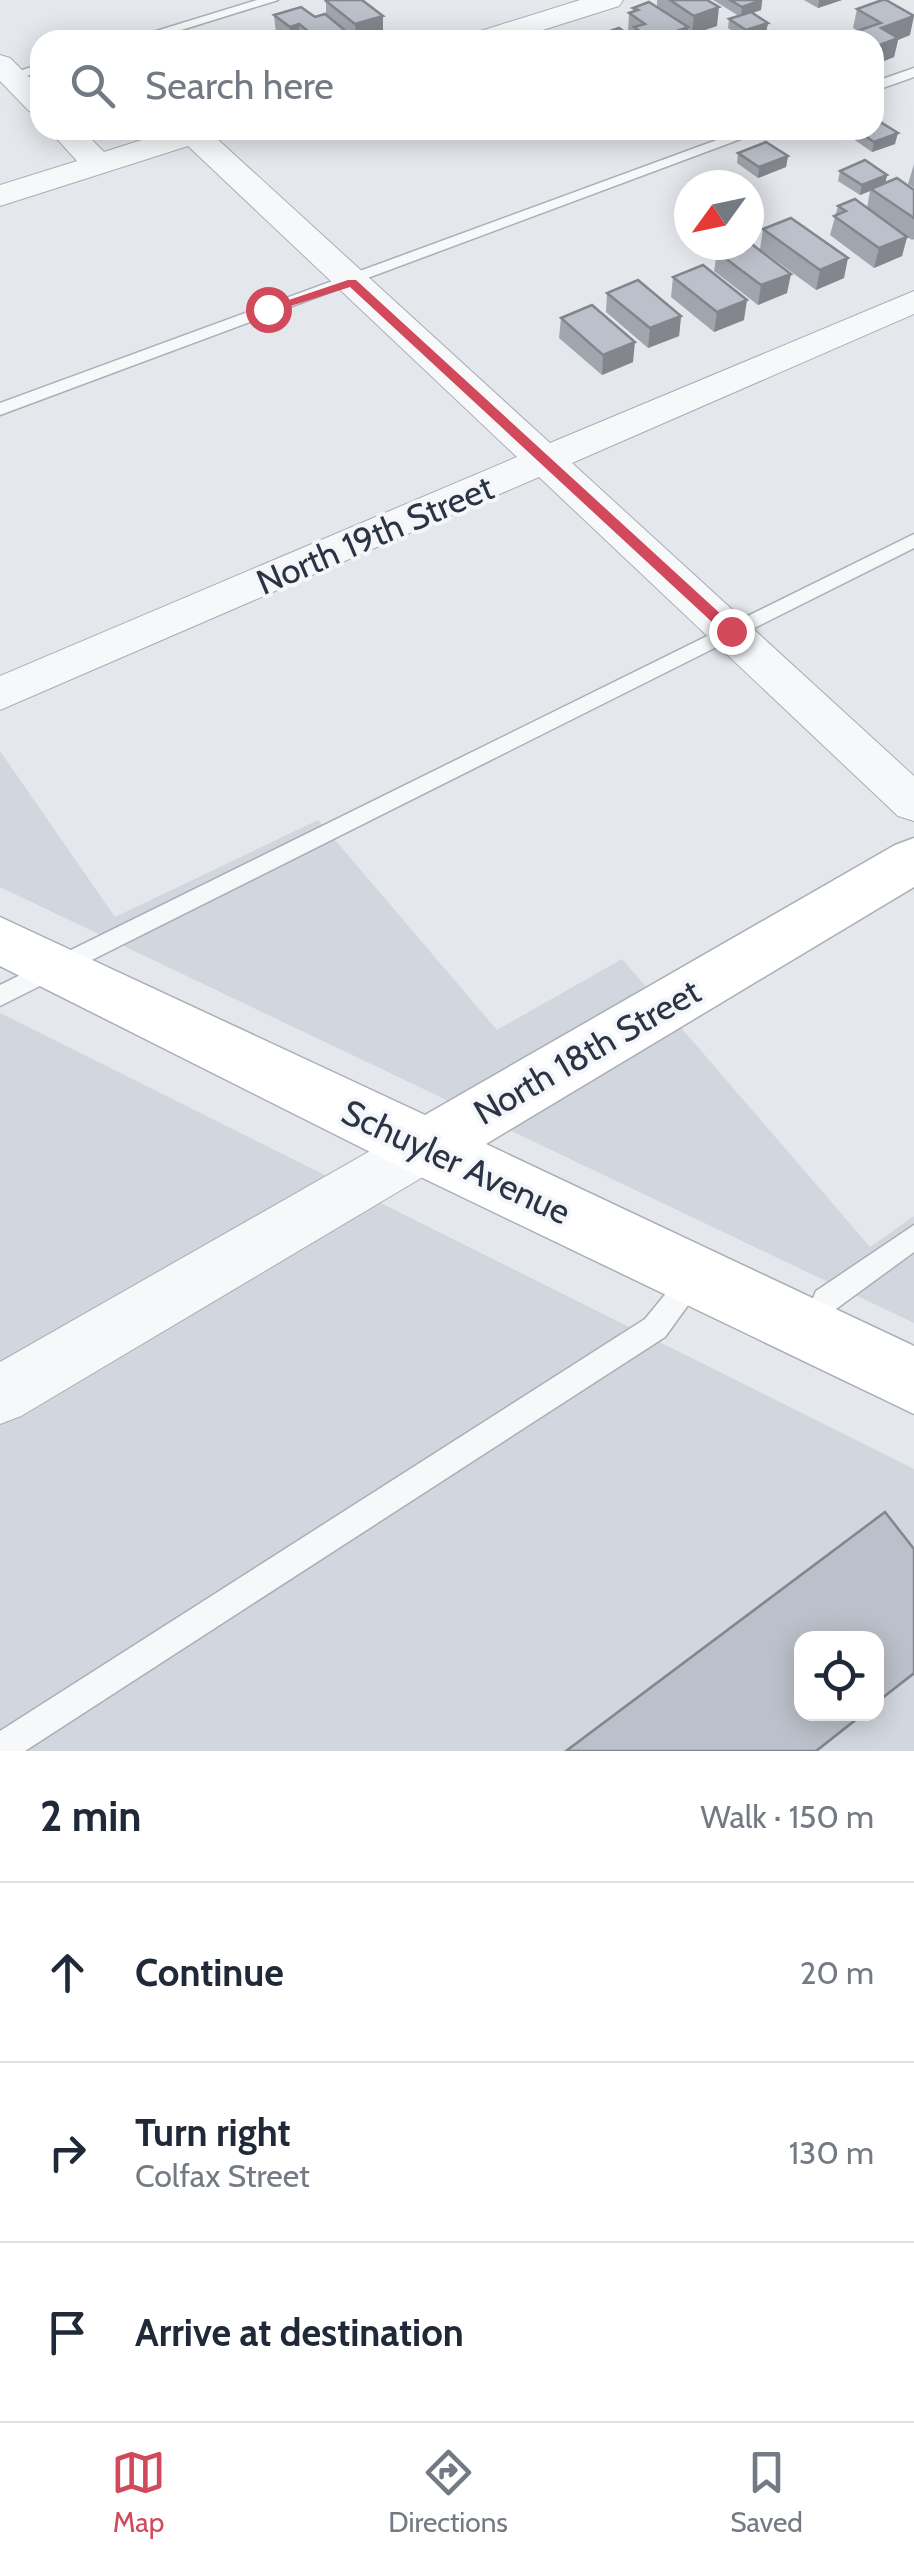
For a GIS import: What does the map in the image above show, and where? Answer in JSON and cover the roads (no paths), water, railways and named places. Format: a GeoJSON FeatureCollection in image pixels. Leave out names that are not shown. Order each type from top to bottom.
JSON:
{"type":"FeatureCollection","features":[{"type":"Feature","properties":{"kind":"main road","name":"North 18th Street"},"geometry":{"type":"LineString","coordinates":[[424,1148],[914,860]]}},
{"type":"Feature","properties":{"kind":"main road","name":"Schuyler Avenue"},"geometry":{"type":"LineString","coordinates":[[0,940],[424,1148],[914,1381]]}},
{"type":"Feature","properties":{"kind":"street"},"geometry":{"type":"LineString","coordinates":[[486,10],[512,30],[609,0]]}},
{"type":"Feature","properties":{"kind":"street"},"geometry":{"type":"LineString","coordinates":[[74,140],[98,164]]}},
{"type":"Feature","properties":{"kind":"street"},"geometry":{"type":"LineString","coordinates":[[0,196],[174,140]]}},
{"type":"Feature","properties":{"kind":"street"},"geometry":{"type":"LineString","coordinates":[[207,140],[352,283],[914,804]]}},
{"type":"Feature","properties":{"kind":"street","name":"North 19th Street"},"geometry":{"type":"LineString","coordinates":[[0,694],[546,462],[914,300]]}},
{"type":"Feature","properties":{"kind":"street","name":"North 18th Street"},"geometry":{"type":"LineString","coordinates":[[0,1395],[424,1148]]}},
{"type":"Feature","properties":{"kind":"lane"},"geometry":{"type":"LineString","coordinates":[[168,30],[271,0]]}},
{"type":"Feature","properties":{"kind":"lane"},"geometry":{"type":"LineString","coordinates":[[884,83],[914,72]]}},
{"type":"Feature","properties":{"kind":"lane"},"geometry":{"type":"LineString","coordinates":[[0,409],[268,309],[352,283],[731,140]]}},
{"type":"Feature","properties":{"kind":"lane"},"geometry":{"type":"LineString","coordinates":[[0,996],[914,540]]}},
{"type":"Feature","properties":{"kind":"lane"},"geometry":{"type":"LineString","coordinates":[[813,1331],[826,1300],[914,1237]]}},
{"type":"Feature","properties":{"kind":"lane"},"geometry":{"type":"LineString","coordinates":[[0,1750],[656,1328],[698,1276]]}}]}
